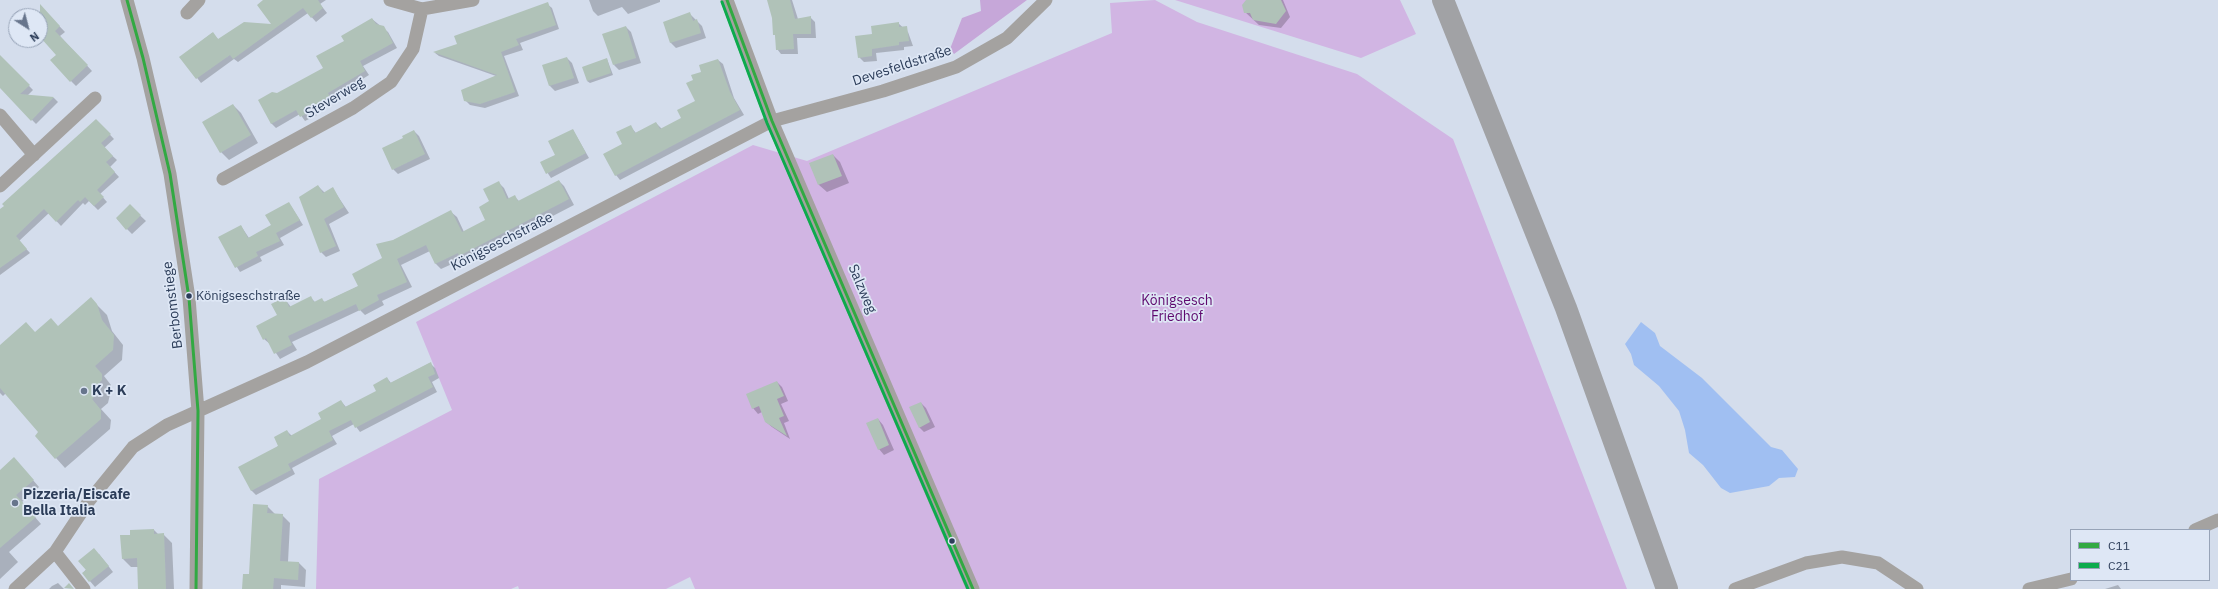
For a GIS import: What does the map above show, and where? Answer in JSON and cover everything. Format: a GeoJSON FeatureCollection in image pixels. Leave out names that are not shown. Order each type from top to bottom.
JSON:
{"type":"FeatureCollection","features":[{"type":"Feature","properties":{"kind":"highway"},"geometry":{"type":"LineString","coordinates":[[1443,0],[1566,308],[1667,589]]}},
{"type":"Feature","properties":{"kind":"street","name":"Berbomstiege"},"geometry":{"type":"LineString","coordinates":[[127,0],[144,58],[170,174],[178,218],[190,306],[198,411],[196,589]]}},
{"type":"Feature","properties":{"kind":"street"},"geometry":{"type":"LineString","coordinates":[[187,13],[199,0]]}},
{"type":"Feature","properties":{"kind":"street"},"geometry":{"type":"LineString","coordinates":[[390,0],[422,9],[473,0]]}},
{"type":"Feature","properties":{"kind":"street","name":"Salzweg"},"geometry":{"type":"LineString","coordinates":[[728,0],[772,121],[973,589]]}},
{"type":"Feature","properties":{"kind":"street","name":"Devesfeldstraße"},"geometry":{"type":"LineString","coordinates":[[772,121],[883,90],[956,67],[1007,38],[1046,0]]}},
{"type":"Feature","properties":{"kind":"street","name":"Steverweg"},"geometry":{"type":"LineString","coordinates":[[223,179],[353,108],[391,82],[413,50],[422,9]]}},
{"type":"Feature","properties":{"kind":"street"},"geometry":{"type":"LineString","coordinates":[[0,186],[95,98]]}},
{"type":"Feature","properties":{"kind":"street"},"geometry":{"type":"LineString","coordinates":[[0,114],[34,155]]}},
{"type":"Feature","properties":{"kind":"street","name":"Königseschstraße"},"geometry":{"type":"LineString","coordinates":[[15,589],[55,552],[89,501],[133,447],[167,425],[307,362],[772,121]]}},
{"type":"Feature","properties":{"kind":"street"},"geometry":{"type":"LineString","coordinates":[[2197,529],[2218,520]]}},
{"type":"Feature","properties":{"kind":"street"},"geometry":{"type":"LineString","coordinates":[[55,552],[84,589]]}},
{"type":"Feature","properties":{"kind":"street"},"geometry":{"type":"LineString","coordinates":[[1735,589],[1806,563],[1842,557],[1878,563],[1917,589]]}},
{"type":"Feature","properties":{"kind":"street"},"geometry":{"type":"LineString","coordinates":[[2029,589],[2070,579]]}},
{"type":"Feature","properties":{"kind":"green space","name":"Königsesch Friedhof"},"geometry":{"type":"Polygon","coordinates":[[[1155,0],[1197,22],[1357,74],[1453,139],[1627,589],[695,589],[690,577],[666,589],[519,589],[518,586],[511,589],[316,589],[319,479],[452,410],[416,322],[753,145],[807,161],[1112,33],[1110,3],[1155,0]]]}},
{"type":"Feature","properties":{"kind":"green space"},"geometry":{"type":"Polygon","coordinates":[[[1175,0],[1400,0],[1416,34],[1361,58],[1175,0]]]}},
{"type":"Feature","properties":{"kind":"shaded area"},"geometry":{"type":"Polygon","coordinates":[[[980,0],[1027,0],[954,54],[950,49],[962,18],[981,11],[980,0]]]}},
{"type":"Feature","properties":{"kind":"water"},"geometry":{"type":"Polygon","coordinates":[[[1641,322],[1655,333],[1660,346],[1702,378],[1771,447],[1782,450],[1798,469],[1795,477],[1779,478],[1769,486],[1730,493],[1721,488],[1703,465],[1689,453],[1685,430],[1679,411],[1659,386],[1634,365],[1631,354],[1625,344],[1641,322]]]}},
{"type":"Feature","properties":{"kind":"building"},"geometry":{"type":"Polygon","coordinates":[[[263,0],[318,0],[323,8],[311,18],[303,8],[233,59],[230,55],[196,79],[179,57],[213,32],[218,39],[244,22],[271,24],[257,5],[263,0]]]}},
{"type":"Feature","properties":{"kind":"building"},"geometry":{"type":"Polygon","coordinates":[[[767,0],[790,0],[795,19],[811,16],[811,34],[793,34],[794,49],[776,50],[772,18],[767,0]]]}},
{"type":"Feature","properties":{"kind":"building"},"geometry":{"type":"Polygon","coordinates":[[[1246,0],[1281,0],[1286,11],[1276,24],[1253,20],[1250,13],[1244,13],[1242,5],[1246,0]]]}},
{"type":"Feature","properties":{"kind":"building"},"geometry":{"type":"Polygon","coordinates":[[[548,2],[556,25],[516,39],[519,45],[501,52],[515,92],[480,104],[464,101],[461,90],[497,75],[433,52],[457,44],[454,36],[548,2]]]}},
{"type":"Feature","properties":{"kind":"building"},"geometry":{"type":"Polygon","coordinates":[[[690,12],[693,21],[697,19],[701,33],[670,43],[663,22],[690,12]]]}},
{"type":"Feature","properties":{"kind":"building"},"geometry":{"type":"Polygon","coordinates":[[[48,13],[60,26],[55,31],[88,65],[70,82],[50,60],[56,55],[48,46],[48,13]]]}},
{"type":"Feature","properties":{"kind":"building"},"geometry":{"type":"Polygon","coordinates":[[[372,18],[376,24],[384,26],[393,43],[360,61],[365,71],[328,93],[330,97],[311,108],[313,110],[300,117],[296,110],[271,124],[258,100],[272,92],[277,93],[323,68],[316,56],[344,41],[341,36],[372,18]]]}},
{"type":"Feature","properties":{"kind":"building"},"geometry":{"type":"Polygon","coordinates":[[[899,22],[899,27],[907,26],[909,41],[899,42],[899,45],[872,49],[872,56],[858,58],[855,36],[872,34],[871,26],[899,22]]]}},
{"type":"Feature","properties":{"kind":"building"},"geometry":{"type":"Polygon","coordinates":[[[626,26],[636,58],[613,65],[602,34],[626,26]]]}},
{"type":"Feature","properties":{"kind":"building"},"geometry":{"type":"Polygon","coordinates":[[[0,55],[30,85],[20,94],[54,97],[31,121],[0,88],[0,55]]]}},
{"type":"Feature","properties":{"kind":"building"},"geometry":{"type":"Polygon","coordinates":[[[567,57],[574,78],[549,86],[542,65],[567,57]]]}},
{"type":"Feature","properties":{"kind":"building"},"geometry":{"type":"Polygon","coordinates":[[[607,58],[611,73],[587,81],[582,67],[607,58]]]}},
{"type":"Feature","properties":{"kind":"building"},"geometry":{"type":"Polygon","coordinates":[[[718,59],[730,92],[740,110],[615,176],[603,154],[622,144],[616,132],[631,125],[635,133],[656,122],[660,129],[681,118],[677,110],[695,101],[686,83],[693,80],[691,75],[701,72],[699,65],[718,59]]]}},
{"type":"Feature","properties":{"kind":"building"},"geometry":{"type":"Polygon","coordinates":[[[233,104],[251,135],[220,153],[202,122],[233,104]]]}},
{"type":"Feature","properties":{"kind":"building"},"geometry":{"type":"Polygon","coordinates":[[[96,119],[111,134],[101,143],[113,156],[106,162],[115,172],[97,190],[104,197],[94,206],[85,197],[80,202],[78,200],[56,222],[44,209],[16,236],[27,249],[0,268],[0,209],[4,206],[2,204],[96,119]]]}},
{"type":"Feature","properties":{"kind":"building"},"geometry":{"type":"Polygon","coordinates":[[[573,129],[586,153],[546,174],[540,162],[555,155],[548,141],[573,129]]]}},
{"type":"Feature","properties":{"kind":"building"},"geometry":{"type":"Polygon","coordinates":[[[414,130],[425,154],[392,170],[382,148],[403,138],[402,136],[414,130]]]}},
{"type":"Feature","properties":{"kind":"building"},"geometry":{"type":"Polygon","coordinates":[[[833,154],[842,176],[818,185],[809,163],[833,154]]]}},
{"type":"Feature","properties":{"kind":"building"},"geometry":{"type":"Polygon","coordinates":[[[559,180],[569,199],[459,256],[458,253],[435,264],[426,245],[397,259],[407,282],[377,295],[379,300],[359,311],[356,304],[288,336],[292,345],[274,354],[266,338],[263,340],[256,326],[277,315],[271,304],[285,297],[289,307],[311,296],[314,302],[322,298],[324,302],[358,286],[352,274],[382,258],[376,244],[393,240],[451,210],[462,232],[485,220],[479,207],[489,201],[483,189],[499,181],[507,199],[515,195],[518,201],[559,180]]]}},
{"type":"Feature","properties":{"kind":"building"},"geometry":{"type":"Polygon","coordinates":[[[318,185],[323,193],[333,187],[344,207],[324,219],[336,246],[320,253],[299,197],[318,185]]]}},
{"type":"Feature","properties":{"kind":"building"},"geometry":{"type":"Polygon","coordinates":[[[289,202],[300,220],[276,233],[280,241],[256,252],[258,256],[235,268],[218,237],[241,225],[248,238],[271,225],[265,215],[289,202]]]}},
{"type":"Feature","properties":{"kind":"building"},"geometry":{"type":"Polygon","coordinates":[[[130,204],[141,215],[126,230],[116,218],[130,204]]]}},
{"type":"Feature","properties":{"kind":"building"},"geometry":{"type":"Polygon","coordinates":[[[91,297],[97,304],[102,320],[114,335],[113,350],[95,366],[102,374],[102,380],[100,382],[98,393],[92,399],[101,410],[101,419],[55,459],[35,436],[38,432],[0,388],[0,345],[26,322],[35,332],[51,318],[58,326],[91,297]]]}},
{"type":"Feature","properties":{"kind":"building"},"geometry":{"type":"Polygon","coordinates":[[[431,362],[435,374],[428,377],[433,387],[355,428],[351,420],[329,431],[333,440],[288,464],[291,470],[251,491],[238,467],[278,446],[274,437],[287,430],[290,436],[321,419],[318,413],[341,400],[345,407],[376,391],[373,385],[387,377],[390,383],[431,362]]]}},
{"type":"Feature","properties":{"kind":"building"},"geometry":{"type":"Polygon","coordinates":[[[777,381],[784,396],[777,399],[784,416],[779,418],[787,436],[765,422],[759,406],[752,409],[746,394],[777,381]]]}},
{"type":"Feature","properties":{"kind":"building"},"geometry":{"type":"Polygon","coordinates":[[[921,402],[930,422],[919,428],[909,407],[921,402]]]}},
{"type":"Feature","properties":{"kind":"building"},"geometry":{"type":"Polygon","coordinates":[[[878,418],[889,445],[878,450],[866,423],[878,418]]]}},
{"type":"Feature","properties":{"kind":"building"},"geometry":{"type":"Polygon","coordinates":[[[14,457],[34,480],[16,495],[36,517],[0,548],[0,470],[14,457]]]}},
{"type":"Feature","properties":{"kind":"building"},"geometry":{"type":"Polygon","coordinates":[[[253,504],[268,505],[267,513],[283,514],[280,561],[299,562],[298,580],[274,578],[273,589],[242,589],[243,574],[249,574],[253,504]]]}},
{"type":"Feature","properties":{"kind":"building"},"geometry":{"type":"Polygon","coordinates":[[[154,529],[154,534],[164,533],[166,589],[138,589],[137,558],[122,559],[120,535],[130,535],[130,530],[154,529]]]}},
{"type":"Feature","properties":{"kind":"building"},"geometry":{"type":"Polygon","coordinates":[[[94,548],[109,566],[89,582],[82,573],[86,570],[78,561],[94,548]]]}},
{"type":"Feature","properties":{"kind":"building"},"geometry":{"type":"Polygon","coordinates":[[[69,583],[74,589],[64,588],[69,583]]]}},
{"type":"Feature","properties":{"kind":"transit line","name":"C11"},"geometry":{"type":"LineString","coordinates":[[127,0],[143,58],[170,174],[189,298],[198,411],[196,589]]}},
{"type":"Feature","properties":{"kind":"transit line","name":"C11"},"geometry":{"type":"LineString","coordinates":[[727,0],[772,121],[973,589]]}},
{"type":"Feature","properties":{"kind":"transit line","name":"C21"},"geometry":{"type":"LineString","coordinates":[[722,2],[767,123],[968,589]]}},
{"type":"Feature","properties":{"kind":"place","name":"Königseschstraße"},"geometry":{"type":"Point","coordinates":[189,296]}},
{"type":"Feature","properties":{"kind":"place","name":"K + K"},"geometry":{"type":"Point","coordinates":[84,391]}},
{"type":"Feature","properties":{"kind":"place","name":"Pizzeria/Eiscafe Bella Italia"},"geometry":{"type":"Point","coordinates":[15,503]}}]}
